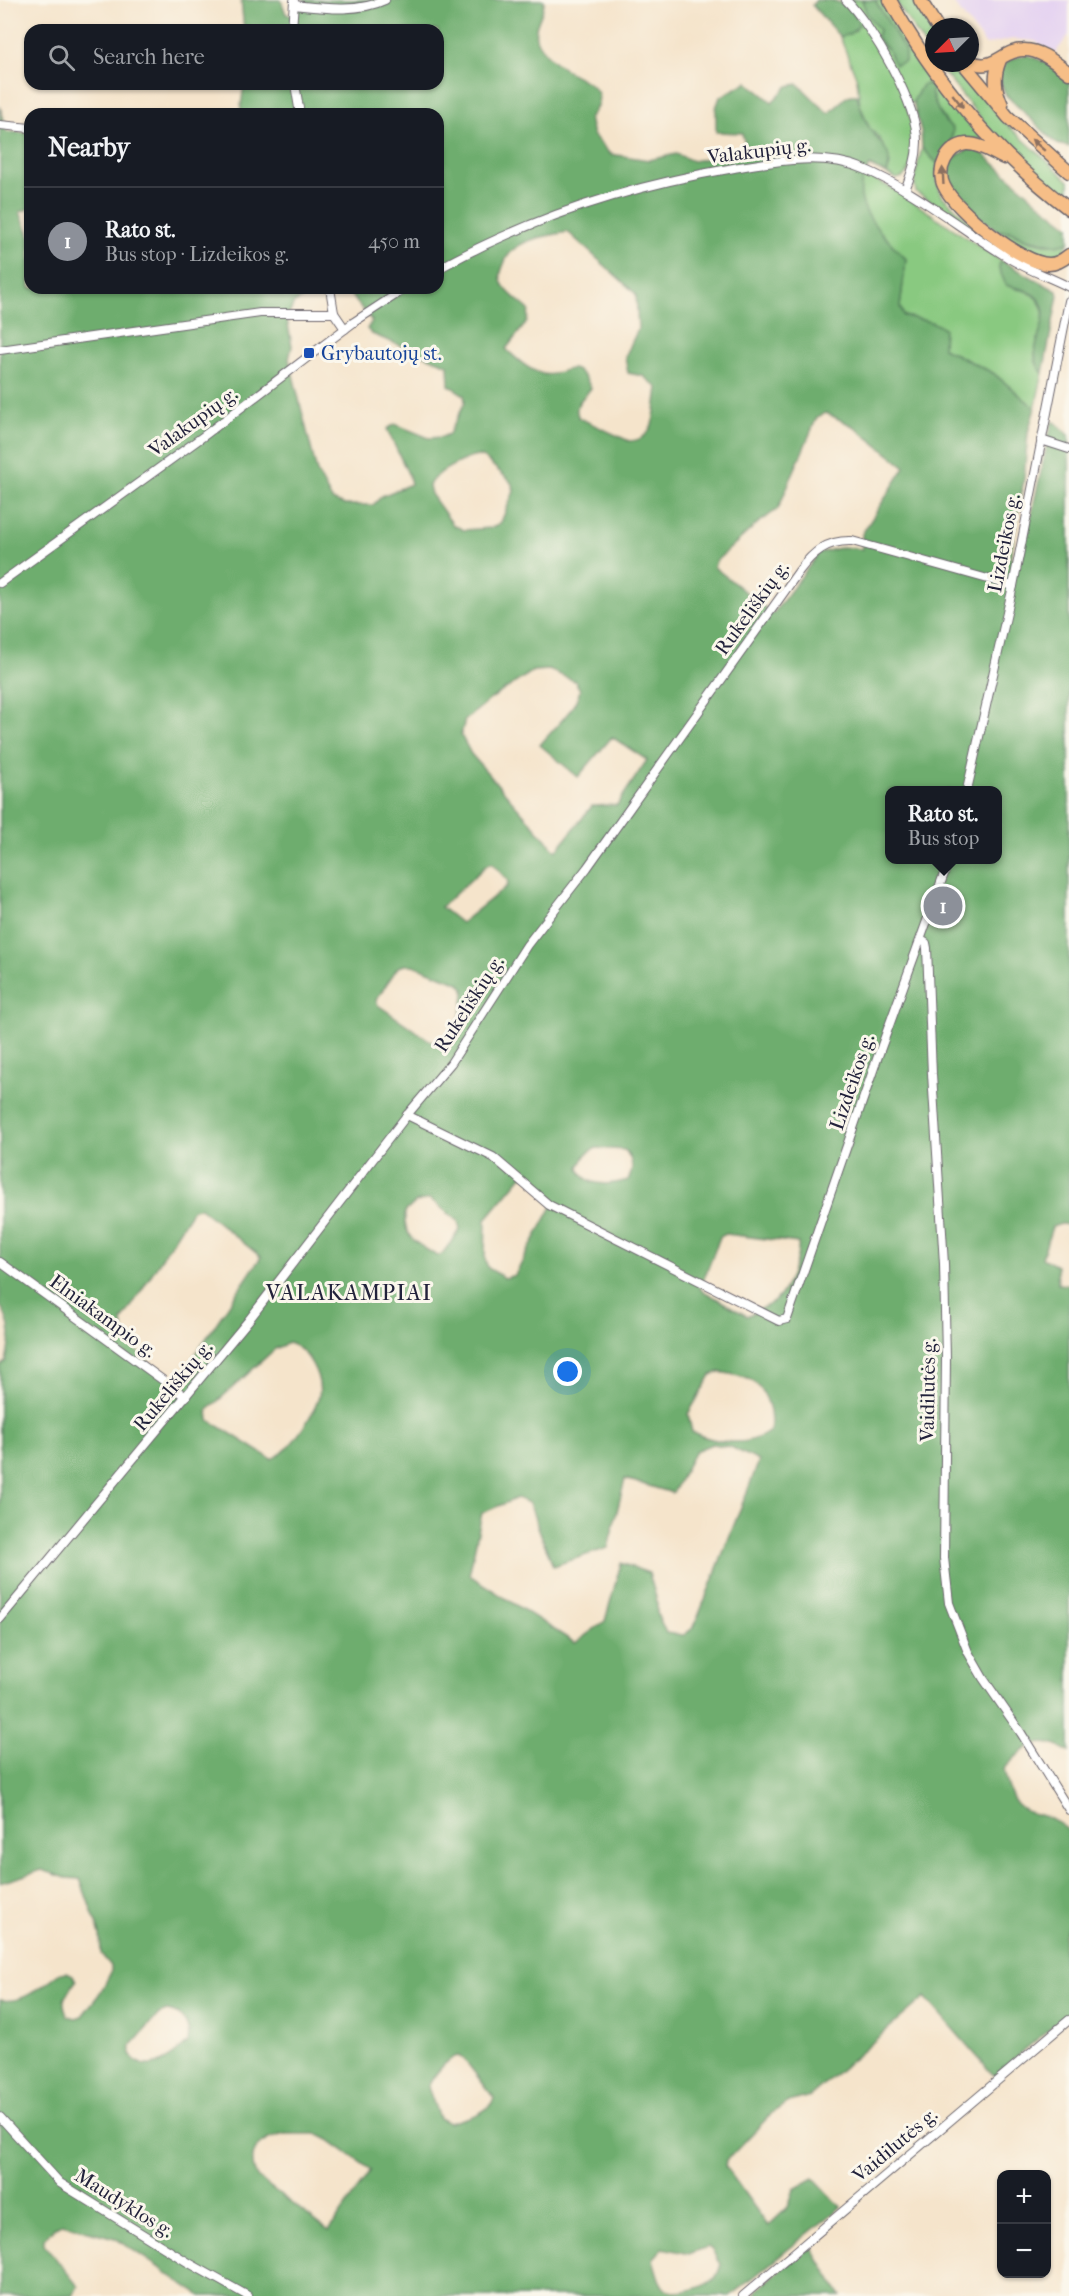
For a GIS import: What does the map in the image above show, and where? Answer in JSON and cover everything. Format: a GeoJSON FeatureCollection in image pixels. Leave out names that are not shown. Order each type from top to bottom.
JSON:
{"type":"FeatureCollection","features":[{"type":"Feature","properties":{"kind":"main road"},"geometry":{"type":"LineString","coordinates":[[890,0],[927,60],[955,98],[1014,163],[1069,209]]}},
{"type":"Feature","properties":{"kind":"main road"},"geometry":{"type":"LineString","coordinates":[[920,0],[932,18]]}},
{"type":"Feature","properties":{"kind":"main road"},"geometry":{"type":"LineString","coordinates":[[979,64],[984,65],[1000,60],[1016,51],[1033,51],[1069,73]]}},
{"type":"Feature","properties":{"kind":"main road"},"geometry":{"type":"LineString","coordinates":[[1000,60],[995,77],[995,88],[1008,117]]}},
{"type":"Feature","properties":{"kind":"main road"},"geometry":{"type":"LineString","coordinates":[[970,72],[1008,117],[1069,172]]}},
{"type":"Feature","properties":{"kind":"main road"},"geometry":{"type":"LineString","coordinates":[[1014,163],[978,145],[966,144],[958,147],[945,159],[941,177],[951,198],[982,226],[1019,253],[1047,264],[1057,263],[1069,255]]}},
{"type":"Feature","properties":{"kind":"street"},"geometry":{"type":"LineString","coordinates":[[292,24],[294,2],[353,8],[370,6],[385,0]]}},
{"type":"Feature","properties":{"kind":"street"},"geometry":{"type":"LineString","coordinates":[[846,0],[886,58],[910,105],[917,140],[916,161],[904,190]]}},
{"type":"Feature","properties":{"kind":"street"},"geometry":{"type":"LineString","coordinates":[[296,90],[299,108]]}},
{"type":"Feature","properties":{"kind":"street"},"geometry":{"type":"LineString","coordinates":[[0,125],[24,127]]}},
{"type":"Feature","properties":{"kind":"street","name":"Valakupių g."},"geometry":{"type":"LineString","coordinates":[[444,265],[500,236],[586,202],[652,184],[727,169],[798,159],[825,160],[864,169],[904,190],[1021,266],[1069,287]]}},
{"type":"Feature","properties":{"kind":"street"},"geometry":{"type":"LineString","coordinates":[[985,243],[1019,253]]}},
{"type":"Feature","properties":{"kind":"street"},"geometry":{"type":"LineString","coordinates":[[331,294],[333,314],[345,329]]}},
{"type":"Feature","properties":{"kind":"street","name":"Valakupių g."},"geometry":{"type":"LineString","coordinates":[[0,583],[205,435],[345,329],[397,294]]}},
{"type":"Feature","properties":{"kind":"street","name":"Lizdeikos g."},"geometry":{"type":"LineString","coordinates":[[968,786],[1013,586],[1069,302]]}},
{"type":"Feature","properties":{"kind":"street"},"geometry":{"type":"LineString","coordinates":[[0,350],[260,313],[333,314]]}},
{"type":"Feature","properties":{"kind":"street"},"geometry":{"type":"LineString","coordinates":[[1041,440],[1069,449]]}},
{"type":"Feature","properties":{"kind":"street","name":"Rukeliškių g."},"geometry":{"type":"LineString","coordinates":[[0,1618],[186,1397],[255,1312],[407,1115],[451,1063],[527,945],[587,868],[816,550],[834,542],[852,541],[1013,586]]}},
{"type":"Feature","properties":{"kind":"street","name":"Lizdeikos g."},"geometry":{"type":"LineString","coordinates":[[407,1115],[493,1157],[549,1205],[779,1321],[787,1319],[948,864]]}},
{"type":"Feature","properties":{"kind":"street","name":"Vaidilutės g."},"geometry":{"type":"LineString","coordinates":[[921,940],[926,943],[927,948],[931,1063],[944,1264],[946,1358],[944,1558],[949,1603],[968,1652],[983,1678],[1021,1733],[1069,1810]]}},
{"type":"Feature","properties":{"kind":"street","name":"Elniakampio g."},"geometry":{"type":"LineString","coordinates":[[0,1262],[186,1397]]}},
{"type":"Feature","properties":{"kind":"street","name":"Vaidilutės g."},"geometry":{"type":"LineString","coordinates":[[742,2296],[1069,2020]]}},
{"type":"Feature","properties":{"kind":"street","name":"Maudyklos g."},"geometry":{"type":"LineString","coordinates":[[0,2117],[60,2183],[189,2263],[248,2296]]}},
{"type":"Feature","properties":{"kind":"shaded area"},"geometry":{"type":"Polygon","coordinates":[[[951,0],[1069,0],[1069,35],[1055,53],[1035,41],[1012,39],[986,45],[979,36],[979,18],[965,18],[951,0]]]}},
{"type":"Feature","properties":{"kind":"green space"},"geometry":{"type":"Polygon","coordinates":[[[241,0],[281,0],[286,14],[297,15],[304,0],[544,0],[536,30],[537,41],[545,53],[563,68],[587,82],[597,93],[599,100],[589,118],[593,135],[610,154],[649,160],[676,154],[693,161],[747,151],[742,133],[716,132],[716,108],[720,97],[747,82],[772,102],[788,86],[798,84],[828,113],[848,96],[857,95],[867,123],[885,148],[889,159],[887,174],[870,166],[863,179],[861,192],[863,204],[877,228],[906,259],[900,307],[904,316],[931,322],[944,328],[943,348],[993,373],[1035,408],[1028,432],[1024,479],[1010,559],[1021,561],[1052,422],[1055,422],[1069,435],[1069,1225],[1061,1224],[1052,1227],[1042,1258],[1057,1266],[1058,1284],[1069,1285],[1069,1752],[1058,1746],[1040,1743],[1019,1754],[1004,1769],[1009,1788],[1020,1808],[1057,1822],[1069,1831],[1069,1923],[1064,1936],[1064,1972],[1069,1981],[1069,2012],[994,2076],[925,1997],[810,2096],[789,2102],[773,2112],[726,2161],[725,2166],[768,2226],[788,2207],[794,2189],[814,2178],[841,2207],[730,2296],[201,2296],[115,2238],[62,2224],[55,2227],[44,2239],[44,2244],[78,2286],[73,2296],[0,2296],[0,2000],[9,2001],[25,1997],[60,1973],[67,1972],[73,1975],[76,1981],[65,1997],[64,2005],[68,2016],[76,2018],[82,2016],[100,1993],[111,1972],[111,1966],[101,1954],[100,1934],[80,1879],[66,1878],[42,1870],[0,1883],[0,1366],[6,1361],[10,1333],[0,1305],[0,106],[6,132],[24,133],[24,210],[20,212],[24,222],[24,294],[308,294],[294,303],[287,319],[292,346],[289,359],[317,472],[332,500],[345,505],[373,505],[382,496],[411,484],[387,429],[395,424],[429,438],[442,437],[449,434],[465,402],[464,395],[449,385],[448,365],[372,334],[367,329],[372,321],[350,294],[444,294],[444,108],[241,108],[243,90],[444,90],[444,24],[243,24],[241,0]],[[568,232],[531,240],[514,249],[508,256],[501,271],[502,283],[510,294],[529,310],[527,322],[506,349],[528,367],[543,374],[550,375],[567,369],[579,371],[591,388],[578,406],[579,418],[629,441],[638,439],[645,435],[653,422],[658,388],[643,376],[628,373],[625,357],[638,329],[636,294],[568,232]],[[826,413],[817,417],[778,509],[758,523],[716,561],[714,567],[773,614],[819,553],[843,547],[862,549],[862,534],[905,467],[853,426],[826,413]],[[478,456],[443,471],[432,481],[429,486],[431,494],[453,525],[464,530],[491,528],[501,522],[514,491],[513,486],[484,458],[478,456]],[[549,670],[533,671],[492,698],[465,720],[461,735],[471,754],[556,851],[592,806],[617,805],[647,760],[612,737],[578,777],[540,745],[569,712],[580,690],[575,681],[549,670]],[[492,863],[441,907],[461,923],[507,886],[508,881],[492,863]],[[405,965],[398,967],[376,1000],[378,1005],[435,1044],[449,1035],[458,1022],[463,1005],[464,988],[459,983],[413,965],[405,965]],[[596,1148],[586,1154],[579,1167],[586,1179],[606,1184],[628,1180],[632,1168],[630,1157],[625,1150],[596,1148]],[[522,1176],[486,1219],[485,1259],[488,1268],[505,1278],[515,1275],[555,1201],[527,1176],[522,1176]],[[430,1199],[416,1202],[405,1212],[406,1228],[409,1234],[437,1256],[442,1254],[460,1230],[458,1221],[430,1199]],[[200,1208],[193,1209],[122,1321],[127,1338],[145,1359],[168,1377],[176,1377],[185,1370],[261,1257],[200,1208]],[[726,1234],[720,1237],[700,1289],[747,1316],[773,1302],[780,1295],[795,1264],[798,1243],[726,1234]],[[288,1343],[275,1349],[208,1410],[209,1420],[271,1459],[288,1447],[309,1418],[319,1396],[317,1375],[302,1351],[288,1343]],[[719,1372],[711,1375],[688,1414],[692,1432],[711,1439],[742,1442],[770,1431],[770,1412],[760,1388],[747,1379],[719,1372]],[[712,1444],[695,1451],[673,1493],[625,1479],[608,1548],[553,1566],[529,1503],[517,1498],[482,1513],[469,1575],[575,1643],[605,1621],[621,1563],[649,1573],[657,1601],[657,1613],[666,1633],[684,1635],[694,1627],[759,1461],[731,1447],[712,1444]],[[167,2011],[159,2014],[131,2046],[132,2057],[138,2062],[144,2065],[158,2063],[188,2042],[187,2026],[173,2012],[167,2011]],[[458,2056],[449,2060],[428,2087],[439,2118],[449,2123],[481,2112],[491,2104],[494,2098],[464,2059],[458,2056]],[[285,2134],[268,2139],[254,2153],[254,2168],[257,2177],[329,2231],[371,2170],[317,2134],[285,2134]],[[707,2247],[689,2254],[663,2248],[653,2259],[659,2279],[665,2289],[675,2292],[709,2283],[716,2277],[721,2264],[711,2249],[707,2247]]]}},
{"type":"Feature","properties":{"kind":"green space"},"geometry":{"type":"Polygon","coordinates":[[[816,0],[841,3],[852,12],[859,25],[850,34],[840,37],[812,5],[816,0]]]}},
{"type":"Feature","properties":{"kind":"green space"},"geometry":{"type":"Polygon","coordinates":[[[841,0],[862,0],[867,14],[877,24],[879,30],[877,37],[890,55],[887,22],[875,0],[883,0],[925,60],[925,72],[934,72],[983,139],[966,139],[951,146],[953,132],[938,110],[931,93],[933,89],[929,84],[922,85],[913,102],[906,105],[914,133],[913,161],[903,177],[896,179],[887,174],[890,164],[880,139],[870,129],[860,105],[857,79],[840,37],[856,30],[846,3],[841,0]]]}},
{"type":"Feature","properties":{"kind":"green space"},"geometry":{"type":"Polygon","coordinates":[[[862,0],[875,0],[905,50],[905,62],[895,65],[888,50],[877,37],[879,30],[867,14],[862,0]]]}},
{"type":"Feature","properties":{"kind":"green space"},"geometry":{"type":"Polygon","coordinates":[[[895,0],[913,0],[925,19],[925,46],[895,0]]]}},
{"type":"Feature","properties":{"kind":"green space"},"geometry":{"type":"Polygon","coordinates":[[[1028,55],[1047,63],[1069,81],[1069,147],[1057,144],[1005,94],[998,76],[1009,60],[1028,55]]]}},
{"type":"Feature","properties":{"kind":"green space"},"geometry":{"type":"Polygon","coordinates":[[[943,72],[962,72],[1003,121],[1069,181],[1069,202],[992,132],[943,72]]]}},
{"type":"Feature","properties":{"kind":"green space"},"geometry":{"type":"Polygon","coordinates":[[[929,84],[933,89],[931,93],[938,110],[946,123],[953,128],[951,146],[938,164],[922,148],[921,131],[913,102],[922,85],[929,84]]]}},
{"type":"Feature","properties":{"kind":"green space"},"geometry":{"type":"Polygon","coordinates":[[[922,148],[938,164],[937,181],[943,197],[988,238],[916,192],[914,180],[922,148]]]}},
{"type":"Feature","properties":{"kind":"green space"},"geometry":{"type":"Polygon","coordinates":[[[969,149],[978,149],[1039,203],[1069,226],[1069,242],[1057,245],[1025,239],[1011,231],[998,231],[965,206],[955,195],[947,180],[947,171],[953,158],[969,149]]]}},
{"type":"Feature","properties":{"kind":"green space"},"geometry":{"type":"Polygon","coordinates":[[[863,174],[895,190],[1000,260],[999,269],[1016,289],[1028,292],[1037,299],[1042,308],[1043,318],[1035,355],[1037,364],[1043,373],[1035,408],[993,373],[943,348],[931,322],[904,316],[900,307],[906,259],[869,218],[860,198],[859,188],[863,174]]]}},
{"type":"Feature","properties":{"kind":"green space"},"geometry":{"type":"Polygon","coordinates":[[[998,231],[1010,232],[1041,243],[1069,242],[1062,254],[1054,259],[1031,252],[998,231]]]}},
{"type":"Feature","properties":{"kind":"green space"},"geometry":{"type":"Polygon","coordinates":[[[1000,260],[1057,291],[1058,296],[1043,373],[1036,363],[1035,352],[1044,310],[1039,300],[1029,292],[1006,285],[999,269],[1000,260]]]}},
{"type":"Feature","properties":{"kind":"green space"},"geometry":{"type":"Polygon","coordinates":[[[810,2245],[841,2296],[756,2296],[757,2290],[810,2245]]]}},
{"type":"Feature","properties":{"kind":"place","name":"Grybautojų st."},"geometry":{"type":"Point","coordinates":[309,353]}},
{"type":"Feature","properties":{"kind":"place","name":"Rato st."},"geometry":{"type":"Point","coordinates":[943,906]}},
{"type":"Feature","properties":{"kind":"district","name":"VALAKAMPIAI"},"geometry":{"type":"Point","coordinates":[349,1293]}}]}
